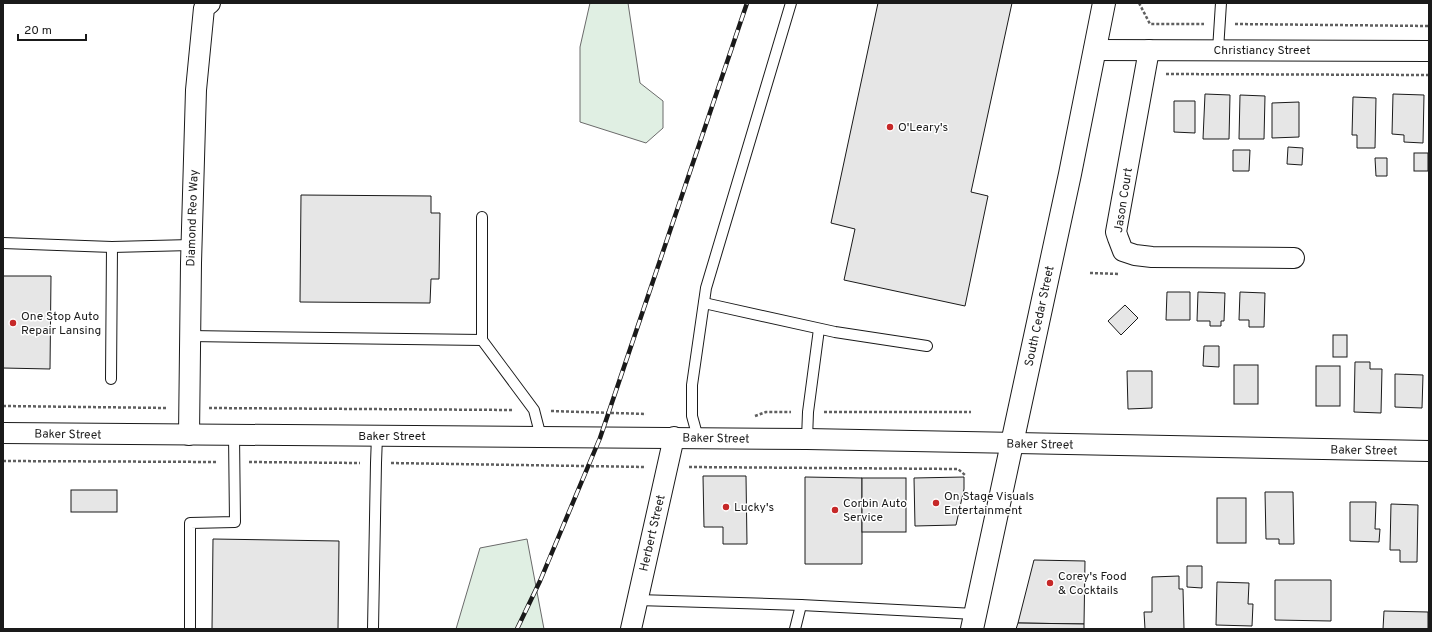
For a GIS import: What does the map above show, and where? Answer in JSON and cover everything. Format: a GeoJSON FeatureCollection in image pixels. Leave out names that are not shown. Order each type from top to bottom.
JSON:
{"type":"FeatureCollection","features":[{"type":"Feature","properties":{"kind":"main road","name":"South Cedar Street"},"geometry":{"type":"LineString","coordinates":[[973,621],[1068,182],[1104,3]]}},
{"type":"Feature","properties":{"kind":"street","name":"Diamond Reo Way"},"geometry":{"type":"LineString","coordinates":[[189,435],[196,90],[204,8],[210,3]]}},
{"type":"Feature","properties":{"kind":"street","name":"Christiancy Street"},"geometry":{"type":"LineString","coordinates":[[1094,50],[1429,51]]}},
{"type":"Feature","properties":{"kind":"street","name":"Jason Court"},"geometry":{"type":"LineString","coordinates":[[1149,50],[1116,232],[1123,250],[1135,255],[1152,257],[1294,258]]}},
{"type":"Feature","properties":{"kind":"street","name":"Baker Street"},"geometry":{"type":"LineString","coordinates":[[3,433],[674,437],[1429,451]]}},
{"type":"Feature","properties":{"kind":"street","name":"Herbert Street"},"geometry":{"type":"LineString","coordinates":[[631,629],[674,437]]}},
{"type":"Feature","properties":{"kind":"lane"},"geometry":{"type":"LineString","coordinates":[[698,438],[692,416],[692,385],[706,288],[791,3]]}},
{"type":"Feature","properties":{"kind":"lane"},"geometry":{"type":"LineString","coordinates":[[1218,50],[1222,3]]}},
{"type":"Feature","properties":{"kind":"lane"},"geometry":{"type":"LineString","coordinates":[[482,217],[482,340],[534,410],[541,437]]}},
{"type":"Feature","properties":{"kind":"lane"},"geometry":{"type":"LineString","coordinates":[[3,243],[112,247],[192,245]]}},
{"type":"Feature","properties":{"kind":"lane"},"geometry":{"type":"LineString","coordinates":[[111,379],[112,247]]}},
{"type":"Feature","properties":{"kind":"lane"},"geometry":{"type":"LineString","coordinates":[[704,303],[819,329],[927,346]]}},
{"type":"Feature","properties":{"kind":"lane"},"geometry":{"type":"LineString","coordinates":[[807,439],[808,412],[819,329]]}},
{"type":"Feature","properties":{"kind":"lane"},"geometry":{"type":"LineString","coordinates":[[190,336],[482,340]]}},
{"type":"Feature","properties":{"kind":"lane"},"geometry":{"type":"LineString","coordinates":[[190,629],[190,523],[235,522],[234,435]]}},
{"type":"Feature","properties":{"kind":"lane"},"geometry":{"type":"LineString","coordinates":[[373,629],[376,463],[378,436]]}},
{"type":"Feature","properties":{"kind":"lane"},"geometry":{"type":"LineString","coordinates":[[637,600],[801,605],[973,621]]}},
{"type":"Feature","properties":{"kind":"lane"},"geometry":{"type":"LineString","coordinates":[[795,629],[801,605]]}},
{"type":"Feature","properties":{"kind":"path"},"geometry":{"type":"LineString","coordinates":[[1139,3],[1150,24],[1429,26]]}},
{"type":"Feature","properties":{"kind":"path"},"geometry":{"type":"LineString","coordinates":[[1145,74],[1429,75]]}},
{"type":"Feature","properties":{"kind":"path"},"geometry":{"type":"LineString","coordinates":[[3,406],[534,410],[647,414]]}},
{"type":"Feature","properties":{"kind":"path"},"geometry":{"type":"LineString","coordinates":[[750,418],[766,412],[972,412]]}},
{"type":"Feature","properties":{"kind":"path"},"geometry":{"type":"LineString","coordinates":[[3,461],[958,469],[965,475]]}},
{"type":"Feature","properties":{"kind":"green space"},"geometry":{"type":"Polygon","coordinates":[[[590,3],[628,3],[640,83],[663,101],[663,128],[646,143],[580,122],[580,47],[590,3]]]}},
{"type":"Feature","properties":{"kind":"green space"},"geometry":{"type":"Polygon","coordinates":[[[527,539],[544,629],[456,629],[480,548],[527,539]]]}},
{"type":"Feature","properties":{"kind":"building"},"geometry":{"type":"Polygon","coordinates":[[[878,3],[1012,3],[971,192],[988,196],[965,306],[844,280],[855,229],[831,223],[878,3]]]}},
{"type":"Feature","properties":{"kind":"building"},"geometry":{"type":"Polygon","coordinates":[[[1205,94],[1230,95],[1229,139],[1203,139],[1205,94]]]}},
{"type":"Feature","properties":{"kind":"building"},"geometry":{"type":"Polygon","coordinates":[[[1393,94],[1424,95],[1423,143],[1404,142],[1404,135],[1392,134],[1393,94]]]}},
{"type":"Feature","properties":{"kind":"building"},"geometry":{"type":"Polygon","coordinates":[[[1240,95],[1265,96],[1264,139],[1239,139],[1240,95]]]}},
{"type":"Feature","properties":{"kind":"building"},"geometry":{"type":"Polygon","coordinates":[[[1353,97],[1376,98],[1375,148],[1357,148],[1357,135],[1352,135],[1353,97]]]}},
{"type":"Feature","properties":{"kind":"building"},"geometry":{"type":"Polygon","coordinates":[[[1174,101],[1195,101],[1195,133],[1174,132],[1174,101]]]}},
{"type":"Feature","properties":{"kind":"building"},"geometry":{"type":"Polygon","coordinates":[[[1299,102],[1299,137],[1272,138],[1272,103],[1299,102]]]}},
{"type":"Feature","properties":{"kind":"building"},"geometry":{"type":"Polygon","coordinates":[[[1288,147],[1303,148],[1302,165],[1287,164],[1288,147]]]}},
{"type":"Feature","properties":{"kind":"building"},"geometry":{"type":"Polygon","coordinates":[[[1233,150],[1250,150],[1249,171],[1233,171],[1233,150]]]}},
{"type":"Feature","properties":{"kind":"building"},"geometry":{"type":"Polygon","coordinates":[[[1414,153],[1428,153],[1428,171],[1414,171],[1414,153]]]}},
{"type":"Feature","properties":{"kind":"building"},"geometry":{"type":"Polygon","coordinates":[[[1375,158],[1387,158],[1387,176],[1376,176],[1375,158]]]}},
{"type":"Feature","properties":{"kind":"building"},"geometry":{"type":"Polygon","coordinates":[[[301,195],[431,196],[431,213],[440,213],[439,279],[431,279],[430,303],[300,302],[301,195]]]}},
{"type":"Feature","properties":{"kind":"building"},"geometry":{"type":"Polygon","coordinates":[[[3,276],[51,276],[50,369],[3,368],[3,276]]]}},
{"type":"Feature","properties":{"kind":"building"},"geometry":{"type":"Polygon","coordinates":[[[1167,292],[1190,292],[1190,320],[1166,320],[1167,292]]]}},
{"type":"Feature","properties":{"kind":"building"},"geometry":{"type":"Polygon","coordinates":[[[1198,292],[1225,293],[1224,321],[1221,321],[1221,326],[1210,326],[1210,321],[1197,321],[1198,292]]]}},
{"type":"Feature","properties":{"kind":"building"},"geometry":{"type":"Polygon","coordinates":[[[1240,292],[1265,293],[1264,327],[1249,327],[1249,320],[1239,320],[1240,292]]]}},
{"type":"Feature","properties":{"kind":"building"},"geometry":{"type":"Polygon","coordinates":[[[1125,305],[1138,318],[1121,335],[1108,321],[1125,305]]]}},
{"type":"Feature","properties":{"kind":"building"},"geometry":{"type":"Polygon","coordinates":[[[1333,335],[1347,335],[1347,357],[1333,357],[1333,335]]]}},
{"type":"Feature","properties":{"kind":"building"},"geometry":{"type":"Polygon","coordinates":[[[1204,346],[1219,346],[1219,367],[1203,366],[1204,346]]]}},
{"type":"Feature","properties":{"kind":"building"},"geometry":{"type":"Polygon","coordinates":[[[1355,362],[1370,362],[1370,369],[1382,369],[1381,413],[1354,412],[1355,362]]]}},
{"type":"Feature","properties":{"kind":"building"},"geometry":{"type":"Polygon","coordinates":[[[1234,365],[1258,365],[1258,404],[1234,404],[1234,365]]]}},
{"type":"Feature","properties":{"kind":"building"},"geometry":{"type":"Polygon","coordinates":[[[1316,366],[1340,366],[1340,406],[1316,406],[1316,366]]]}},
{"type":"Feature","properties":{"kind":"building"},"geometry":{"type":"Polygon","coordinates":[[[1127,371],[1152,371],[1152,408],[1128,409],[1127,371]]]}},
{"type":"Feature","properties":{"kind":"building"},"geometry":{"type":"Polygon","coordinates":[[[1395,374],[1423,375],[1422,408],[1395,407],[1395,374]]]}},
{"type":"Feature","properties":{"kind":"building"},"geometry":{"type":"Polygon","coordinates":[[[703,476],[746,476],[747,544],[723,544],[723,527],[704,527],[703,476]]]}},
{"type":"Feature","properties":{"kind":"building"},"geometry":{"type":"Polygon","coordinates":[[[805,477],[862,478],[862,564],[805,564],[805,477]]]}},
{"type":"Feature","properties":{"kind":"building"},"geometry":{"type":"Polygon","coordinates":[[[964,477],[964,489],[956,525],[915,526],[914,478],[964,477]]]}},
{"type":"Feature","properties":{"kind":"building"},"geometry":{"type":"Polygon","coordinates":[[[862,478],[906,478],[906,532],[862,532],[862,478]]]}},
{"type":"Feature","properties":{"kind":"building"},"geometry":{"type":"Polygon","coordinates":[[[71,490],[117,490],[117,512],[71,512],[71,490]]]}},
{"type":"Feature","properties":{"kind":"building"},"geometry":{"type":"Polygon","coordinates":[[[1265,492],[1293,492],[1294,544],[1279,544],[1279,539],[1266,539],[1265,492]]]}},
{"type":"Feature","properties":{"kind":"building"},"geometry":{"type":"Polygon","coordinates":[[[1217,498],[1246,498],[1246,543],[1217,543],[1217,498]]]}},
{"type":"Feature","properties":{"kind":"building"},"geometry":{"type":"Polygon","coordinates":[[[1350,502],[1376,502],[1375,529],[1380,529],[1379,542],[1350,541],[1350,502]]]}},
{"type":"Feature","properties":{"kind":"building"},"geometry":{"type":"Polygon","coordinates":[[[1391,504],[1418,505],[1417,562],[1400,562],[1400,550],[1390,550],[1391,504]]]}},
{"type":"Feature","properties":{"kind":"building"},"geometry":{"type":"Polygon","coordinates":[[[213,539],[339,541],[338,629],[212,629],[213,539]]]}},
{"type":"Feature","properties":{"kind":"building"},"geometry":{"type":"Polygon","coordinates":[[[1034,560],[1085,561],[1084,624],[1018,623],[1034,560]]]}},
{"type":"Feature","properties":{"kind":"building"},"geometry":{"type":"Polygon","coordinates":[[[1187,566],[1202,566],[1202,588],[1187,587],[1187,566]]]}},
{"type":"Feature","properties":{"kind":"building"},"geometry":{"type":"Polygon","coordinates":[[[1179,576],[1179,589],[1183,589],[1184,629],[1145,629],[1144,612],[1152,612],[1152,577],[1179,576]]]}},
{"type":"Feature","properties":{"kind":"building"},"geometry":{"type":"Polygon","coordinates":[[[1275,580],[1331,580],[1331,621],[1275,620],[1275,580]]]}},
{"type":"Feature","properties":{"kind":"building"},"geometry":{"type":"Polygon","coordinates":[[[1217,582],[1249,583],[1248,604],[1253,604],[1252,626],[1216,625],[1217,582]]]}},
{"type":"Feature","properties":{"kind":"building"},"geometry":{"type":"Polygon","coordinates":[[[1384,611],[1428,612],[1428,629],[1383,629],[1384,611]]]}},
{"type":"Feature","properties":{"kind":"building"},"geometry":{"type":"Polygon","coordinates":[[[1018,623],[1084,624],[1084,629],[1016,629],[1018,623]]]}},
{"type":"Feature","properties":{"kind":"railway"},"geometry":{"type":"LineString","coordinates":[[517,629],[540,581],[600,438],[747,3]]}},
{"type":"Feature","properties":{"kind":"place","name":"O'Leary's"},"geometry":{"type":"Point","coordinates":[890,127]}},
{"type":"Feature","properties":{"kind":"place","name":"One Stop Auto Repair Lansing"},"geometry":{"type":"Point","coordinates":[13,323]}},
{"type":"Feature","properties":{"kind":"place","name":"On Stage Visuals Entertainment"},"geometry":{"type":"Point","coordinates":[936,503]}},
{"type":"Feature","properties":{"kind":"place","name":"Lucky's"},"geometry":{"type":"Point","coordinates":[726,507]}},
{"type":"Feature","properties":{"kind":"place","name":"Corbin Auto Service"},"geometry":{"type":"Point","coordinates":[835,510]}},
{"type":"Feature","properties":{"kind":"place","name":"Corey's Food & Cocktails"},"geometry":{"type":"Point","coordinates":[1050,583]}}]}
